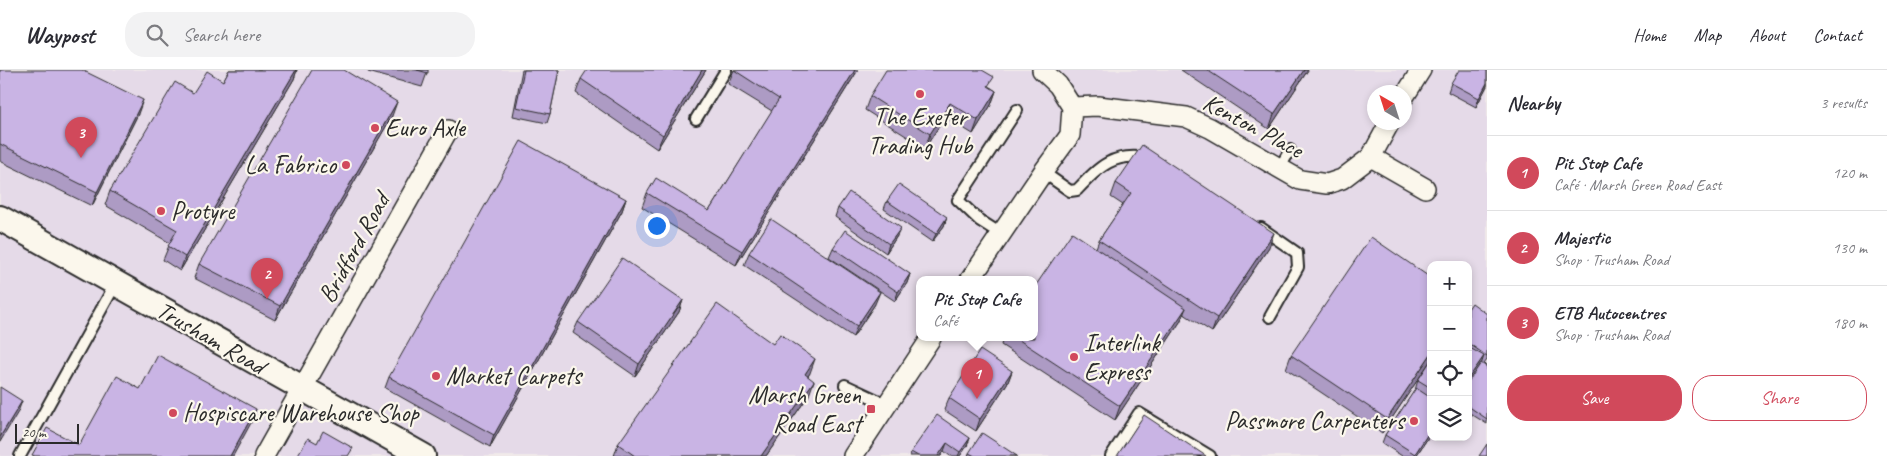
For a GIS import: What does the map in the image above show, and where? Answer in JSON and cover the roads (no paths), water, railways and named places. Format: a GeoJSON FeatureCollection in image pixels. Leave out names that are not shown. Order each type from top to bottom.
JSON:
{"type":"FeatureCollection","features":[{"type":"Feature","properties":{"kind":"street"},"geometry":{"type":"LineString","coordinates":[[973,276],[1070,135],[1072,107],[1058,85],[1042,70]]}},
{"type":"Feature","properties":{"kind":"street"},"geometry":{"type":"LineString","coordinates":[[1412,85],[1421,70]]}},
{"type":"Feature","properties":{"kind":"street","name":"Kenton Place"},"geometry":{"type":"LineString","coordinates":[[1072,107],[1098,106],[1186,117],[1210,128],[1300,180],[1327,184],[1342,179],[1371,157],[1386,130]]}},
{"type":"Feature","properties":{"kind":"street","name":"Bridford Road"},"geometry":{"type":"LineString","coordinates":[[264,456],[303,390],[448,130]]}},
{"type":"Feature","properties":{"kind":"street"},"geometry":{"type":"LineString","coordinates":[[1371,157],[1425,188]]}},
{"type":"Feature","properties":{"kind":"street","name":"Trusham Road"},"geometry":{"type":"LineString","coordinates":[[0,218],[422,456]]}},
{"type":"Feature","properties":{"kind":"street"},"geometry":{"type":"LineString","coordinates":[[853,456],[929,341]]}},
{"type":"Feature","properties":{"kind":"lane"},"geometry":{"type":"LineString","coordinates":[[696,119],[726,70]]}},
{"type":"Feature","properties":{"kind":"lane"},"geometry":{"type":"LineString","coordinates":[[1001,234],[979,220],[958,200],[1017,110]]}},
{"type":"Feature","properties":{"kind":"lane"},"geometry":{"type":"LineString","coordinates":[[1279,169],[1290,150]]}},
{"type":"Feature","properties":{"kind":"lane"},"geometry":{"type":"LineString","coordinates":[[1043,172],[1070,191],[1077,190],[1090,176],[1111,160],[1129,155],[1160,160]]}},
{"type":"Feature","properties":{"kind":"lane"},"geometry":{"type":"LineString","coordinates":[[1250,221],[1297,253],[1298,267],[1270,317]]}},
{"type":"Feature","properties":{"kind":"lane"},"geometry":{"type":"LineString","coordinates":[[20,456],[116,283]]}},
{"type":"Feature","properties":{"kind":"lane"},"geometry":{"type":"LineString","coordinates":[[845,385],[888,405]]}},
{"type":"Feature","properties":{"kind":"lane"},"geometry":{"type":"LineString","coordinates":[[1111,456],[1139,413],[1210,456]]}},
{"type":"Feature","properties":{"kind":"place","name":"The Exeter Trading Hub"},"geometry":{"type":"Point","coordinates":[920,94]}},
{"type":"Feature","properties":{"kind":"place","name":"Euro Axle"},"geometry":{"type":"Point","coordinates":[375,128]}},
{"type":"Feature","properties":{"kind":"place","name":"ETB Autocentres"},"geometry":{"type":"Point","coordinates":[81,158]}},
{"type":"Feature","properties":{"kind":"place","name":"La Fabrico"},"geometry":{"type":"Point","coordinates":[346,165]}},
{"type":"Feature","properties":{"kind":"place","name":"Protyre"},"geometry":{"type":"Point","coordinates":[161,211]}},
{"type":"Feature","properties":{"kind":"place","name":"Majestic"},"geometry":{"type":"Point","coordinates":[267,299]}},
{"type":"Feature","properties":{"kind":"place","name":"Interlink Express"},"geometry":{"type":"Point","coordinates":[1074,357]}},
{"type":"Feature","properties":{"kind":"place","name":"Market Carpets"},"geometry":{"type":"Point","coordinates":[436,376]}},
{"type":"Feature","properties":{"kind":"place","name":"Pit Stop Cafe"},"geometry":{"type":"Point","coordinates":[977,399]}},
{"type":"Feature","properties":{"kind":"place","name":"Marsh Green Road East"},"geometry":{"type":"Point","coordinates":[871,409]}},
{"type":"Feature","properties":{"kind":"place","name":"Hospiscare Warehouse Shop"},"geometry":{"type":"Point","coordinates":[173,413]}},
{"type":"Feature","properties":{"kind":"place","name":"Passmore Carpenters"},"geometry":{"type":"Point","coordinates":[1414,421]}}]}
